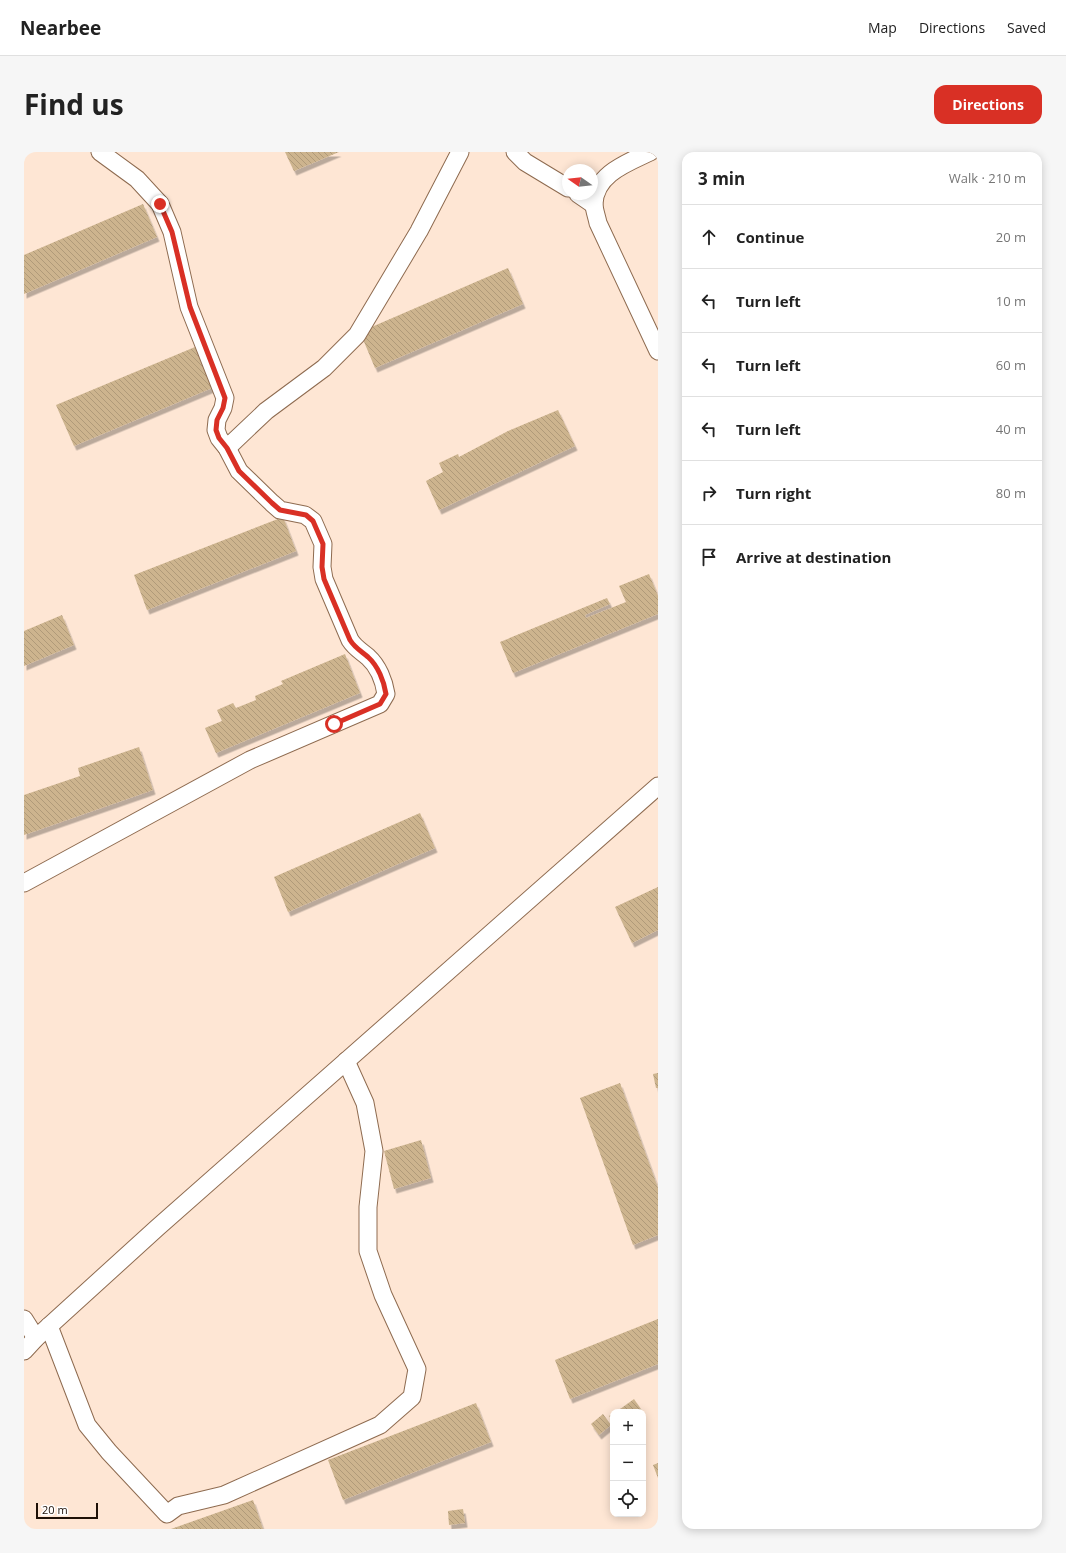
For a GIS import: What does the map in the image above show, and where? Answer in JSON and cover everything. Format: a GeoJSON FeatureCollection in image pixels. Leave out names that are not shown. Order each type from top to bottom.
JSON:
{"type":"FeatureCollection","features":[{"type":"Feature","properties":{"kind":"street"},"geometry":{"type":"LineString","coordinates":[[24,883],[250,760],[380,704],[386,694],[385,685],[374,664],[355,648],[341,620],[324,579],[322,567],[323,544],[313,521],[306,515],[280,510],[272,503],[239,471],[227,448],[219,438],[216,430],[225,398],[190,307],[172,232],[160,204],[137,179],[100,152]]}},
{"type":"Feature","properties":{"kind":"street"},"geometry":{"type":"LineString","coordinates":[[227,448],[266,411],[324,368],[357,335],[419,231],[460,152]]}},
{"type":"Feature","properties":{"kind":"street"},"geometry":{"type":"LineString","coordinates":[[515,152],[525,162],[562,184]]}},
{"type":"Feature","properties":{"kind":"street"},"geometry":{"type":"LineString","coordinates":[[650,152],[610,172],[597,189],[594,205],[598,223],[658,351]]}},
{"type":"Feature","properties":{"kind":"street"},"geometry":{"type":"LineString","coordinates":[[587,200],[594,205]]}},
{"type":"Feature","properties":{"kind":"street"},"geometry":{"type":"LineString","coordinates":[[24,1351],[49,1326],[346,1061],[658,786]]}},
{"type":"Feature","properties":{"kind":"street"},"geometry":{"type":"LineString","coordinates":[[49,1326],[87,1425],[109,1452],[167,1514],[178,1506],[224,1495],[380,1425],[412,1397],[417,1369],[383,1295],[368,1251],[368,1207],[374,1151],[365,1103],[346,1061]]}},
{"type":"Feature","properties":{"kind":"street"},"geometry":{"type":"LineString","coordinates":[[24,1319],[36,1338]]}},
{"type":"Feature","properties":{"kind":"building"},"geometry":{"type":"Polygon","coordinates":[[[285,152],[339,152],[294,171],[285,152]]]}},
{"type":"Feature","properties":{"kind":"building"},"geometry":{"type":"Polygon","coordinates":[[[143,204],[157,237],[24,294],[24,255],[143,204]]]}},
{"type":"Feature","properties":{"kind":"building"},"geometry":{"type":"Polygon","coordinates":[[[508,268],[523,304],[375,368],[360,332],[508,268]]]}},
{"type":"Feature","properties":{"kind":"building"},"geometry":{"type":"Polygon","coordinates":[[[195,347],[212,388],[74,446],[56,405],[195,347]]]}},
{"type":"Feature","properties":{"kind":"building"},"geometry":{"type":"Polygon","coordinates":[[[558,410],[575,446],[439,510],[426,481],[443,472],[439,463],[458,454],[459,457],[508,431],[558,410]]]}},
{"type":"Feature","properties":{"kind":"building"},"geometry":{"type":"Polygon","coordinates":[[[283,517],[296,551],[147,610],[134,575],[283,517]]]}},
{"type":"Feature","properties":{"kind":"building"},"geometry":{"type":"Polygon","coordinates":[[[649,574],[658,596],[658,614],[513,673],[500,642],[607,598],[610,604],[585,615],[586,618],[626,602],[619,586],[649,574]]]}},
{"type":"Feature","properties":{"kind":"building"},"geometry":{"type":"Polygon","coordinates":[[[62,615],[74,645],[24,666],[24,631],[62,615]]]}},
{"type":"Feature","properties":{"kind":"building"},"geometry":{"type":"Polygon","coordinates":[[[345,654],[360,693],[216,753],[205,728],[222,721],[217,710],[233,703],[236,708],[256,700],[255,696],[283,684],[281,681],[345,654]]]}},
{"type":"Feature","properties":{"kind":"building"},"geometry":{"type":"Polygon","coordinates":[[[139,747],[153,790],[24,835],[24,795],[80,776],[78,768],[139,747]]]}},
{"type":"Feature","properties":{"kind":"building"},"geometry":{"type":"Polygon","coordinates":[[[420,813],[435,848],[288,912],[274,877],[420,813]]]}},
{"type":"Feature","properties":{"kind":"building"},"geometry":{"type":"Polygon","coordinates":[[[658,887],[658,930],[632,943],[615,907],[658,887]]]}},
{"type":"Feature","properties":{"kind":"building"},"geometry":{"type":"Polygon","coordinates":[[[658,1073],[658,1088],[656,1088],[653,1074],[658,1073]]]}},
{"type":"Feature","properties":{"kind":"building"},"geometry":{"type":"Polygon","coordinates":[[[620,1083],[658,1188],[658,1235],[633,1245],[580,1098],[620,1083]]]}},
{"type":"Feature","properties":{"kind":"building"},"geometry":{"type":"Polygon","coordinates":[[[421,1140],[431,1178],[394,1189],[384,1151],[421,1140]]]}},
{"type":"Feature","properties":{"kind":"building"},"geometry":{"type":"Polygon","coordinates":[[[658,1319],[658,1364],[570,1399],[555,1360],[658,1319]]]}},
{"type":"Feature","properties":{"kind":"building"},"geometry":{"type":"Polygon","coordinates":[[[634,1399],[641,1409],[620,1409],[634,1399]]]}},
{"type":"Feature","properties":{"kind":"building"},"geometry":{"type":"Polygon","coordinates":[[[476,1403],[491,1442],[343,1500],[328,1460],[476,1403]]]}},
{"type":"Feature","properties":{"kind":"building"},"geometry":{"type":"Polygon","coordinates":[[[603,1414],[610,1426],[599,1435],[591,1424],[603,1414]]]}},
{"type":"Feature","properties":{"kind":"building"},"geometry":{"type":"Polygon","coordinates":[[[658,1463],[658,1478],[653,1465],[658,1463]]]}},
{"type":"Feature","properties":{"kind":"building"},"geometry":{"type":"Polygon","coordinates":[[[253,1500],[263,1529],[171,1529],[253,1500]]]}},
{"type":"Feature","properties":{"kind":"building"},"geometry":{"type":"Polygon","coordinates":[[[463,1509],[465,1523],[449,1525],[448,1511],[463,1509]]]}},
{"type":"Feature","properties":{"kind":"route"},"geometry":{"type":"LineString","coordinates":[[160,204],[172,232],[190,307],[225,398],[223,408],[217,420],[216,430],[219,438],[227,448],[239,471],[272,503],[280,510],[294,514],[306,515],[313,521],[323,544],[322,567],[324,579],[350,640],[355,648],[374,664],[385,685],[386,694],[380,704],[334,724]]}}]}
